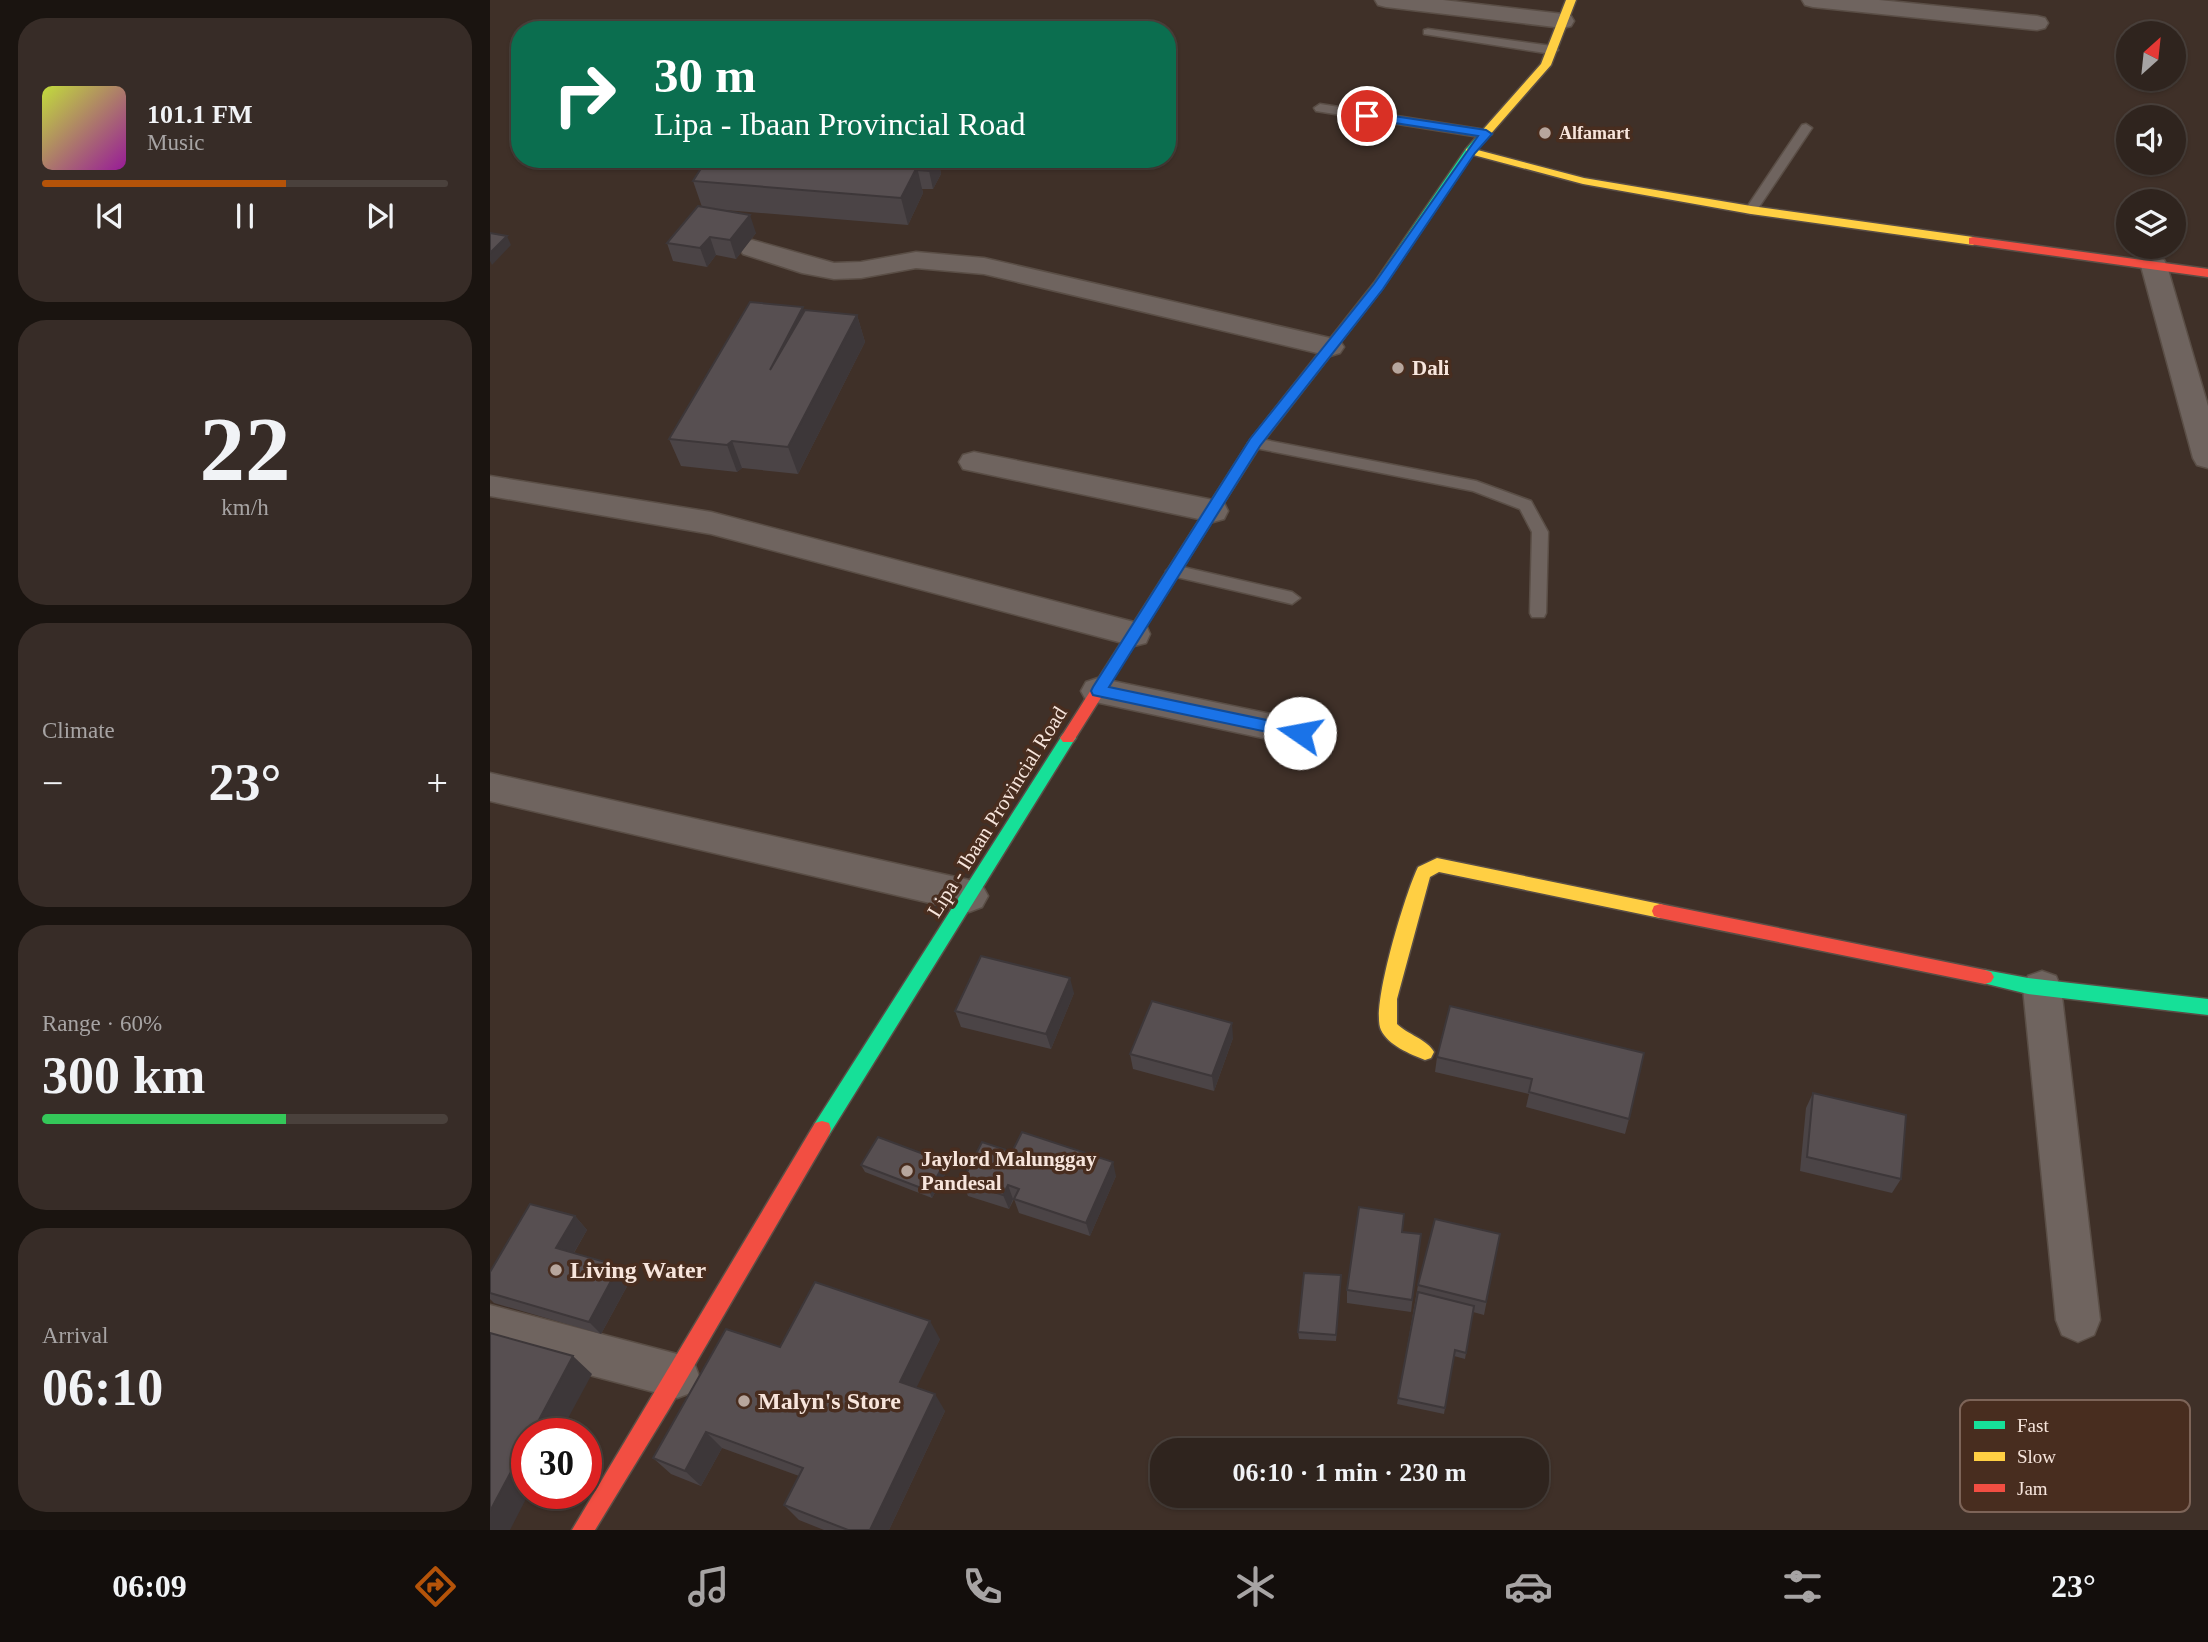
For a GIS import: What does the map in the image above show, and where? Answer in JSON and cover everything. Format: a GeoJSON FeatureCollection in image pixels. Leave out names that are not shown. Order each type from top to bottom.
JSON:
{"type":"FeatureCollection","features":[{"type":"Feature","properties":{"kind":"main road","name":"Lipa - Ibaan Provincial Road"},"geometry":{"type":"LineString","coordinates":[[583,1530],[838,1102],[1255,443],[1378,286],[1471,151],[1546,65],[1567,11]]}},
{"type":"Feature","properties":{"kind":"main road"},"geometry":{"type":"LineString","coordinates":[[1471,151],[1583,181],[1751,210],[2208,273]]}},
{"type":"Feature","properties":{"kind":"main road"},"geometry":{"type":"LineString","coordinates":[[1425,1052],[1400,1039],[1388,1027],[1388,999],[1417,888],[1424,872],[1437,865],[2042,988],[2208,1007]]}},
{"type":"Feature","properties":{"kind":"street"},"geometry":{"type":"LineString","coordinates":[[1386,0],[1567,11]]}},
{"type":"Feature","properties":{"kind":"street"},"geometry":{"type":"LineString","coordinates":[[1813,0],[2037,23]]}},
{"type":"Feature","properties":{"kind":"street"},"geometry":{"type":"LineString","coordinates":[[752,248],[811,267],[834,271],[861,270],[916,260],[984,266],[1331,347]]}},
{"type":"Feature","properties":{"kind":"street"},"geometry":{"type":"LineString","coordinates":[[2154,266],[2208,458]]}},
{"type":"Feature","properties":{"kind":"street"},"geometry":{"type":"LineString","coordinates":[[974,462],[1213,511]]}},
{"type":"Feature","properties":{"kind":"street"},"geometry":{"type":"LineString","coordinates":[[490,486],[711,523],[1134,634]]}},
{"type":"Feature","properties":{"kind":"street"},"geometry":{"type":"LineString","coordinates":[[1098,691],[1300,733]]}},
{"type":"Feature","properties":{"kind":"street"},"geometry":{"type":"LineString","coordinates":[[490,787],[969,896]]}},
{"type":"Feature","properties":{"kind":"street"},"geometry":{"type":"LineString","coordinates":[[2042,988],[2078,1320]]}},
{"type":"Feature","properties":{"kind":"street"},"geometry":{"type":"LineString","coordinates":[[490,1326],[677,1376]]}},
{"type":"Feature","properties":{"kind":"lane"},"geometry":{"type":"LineString","coordinates":[[1428,32],[1552,50]]}},
{"type":"Feature","properties":{"kind":"lane"},"geometry":{"type":"LineString","coordinates":[[1320,108],[1486,134]]}},
{"type":"Feature","properties":{"kind":"lane"},"geometry":{"type":"LineString","coordinates":[[1751,210],[1806,128]]}},
{"type":"Feature","properties":{"kind":"lane"},"geometry":{"type":"LineString","coordinates":[[1255,443],[1476,485],[1526,505],[1540,532],[1538,613]]}},
{"type":"Feature","properties":{"kind":"lane"},"geometry":{"type":"LineString","coordinates":[[1174,571],[1292,598]]}},
{"type":"Feature","properties":{"kind":"building"},"geometry":{"type":"Polygon","coordinates":[[[701,168],[916,168],[901,198],[693,181],[701,168]]]}},
{"type":"Feature","properties":{"kind":"building"},"geometry":{"type":"Polygon","coordinates":[[[698,206],[750,215],[730,240],[710,237],[700,248],[667,243],[698,206]]]}},
{"type":"Feature","properties":{"kind":"building"},"geometry":{"type":"Polygon","coordinates":[[[490,233],[507,236],[490,253],[490,233]]]}},
{"type":"Feature","properties":{"kind":"building"},"geometry":{"type":"Polygon","coordinates":[[[750,302],[803,307],[770,370],[805,310],[857,315],[788,447],[732,441],[727,445],[669,439],[750,302]]]}},
{"type":"Feature","properties":{"kind":"building"},"geometry":{"type":"Polygon","coordinates":[[[981,956],[1070,978],[1046,1034],[955,1011],[981,956]]]}},
{"type":"Feature","properties":{"kind":"building"},"geometry":{"type":"Polygon","coordinates":[[[1152,1001],[1232,1023],[1212,1076],[1130,1054],[1152,1001]]]}},
{"type":"Feature","properties":{"kind":"building"},"geometry":{"type":"Polygon","coordinates":[[[1450,1006],[1644,1053],[1629,1119],[1529,1092],[1532,1079],[1437,1057],[1450,1006]]]}},
{"type":"Feature","properties":{"kind":"building"},"geometry":{"type":"Polygon","coordinates":[[[1813,1093],[1906,1115],[1901,1179],[1807,1157],[1813,1093]]]}},
{"type":"Feature","properties":{"kind":"building"},"geometry":{"type":"Polygon","coordinates":[[[1022,1132],[1113,1162],[1086,1223],[1014,1199],[1019,1189],[1008,1185],[1003,1195],[962,1182],[982,1142],[1012,1152],[1022,1132]]]}},
{"type":"Feature","properties":{"kind":"building","name":"Jaylord Malunggay Pandesal"},"geometry":{"type":"Polygon","coordinates":[[[878,1137],[945,1162],[929,1191],[861,1165],[878,1137]]]}},
{"type":"Feature","properties":{"kind":"building","name":"Living Water"},"geometry":{"type":"Polygon","coordinates":[[[530,1204],[575,1216],[556,1248],[619,1266],[589,1322],[490,1293],[490,1272],[530,1204]]]}},
{"type":"Feature","properties":{"kind":"building"},"geometry":{"type":"Polygon","coordinates":[[[1359,1207],[1404,1214],[1402,1232],[1421,1234],[1412,1300],[1347,1290],[1359,1207]]]}},
{"type":"Feature","properties":{"kind":"building"},"geometry":{"type":"Polygon","coordinates":[[[1435,1219],[1500,1234],[1486,1302],[1418,1285],[1435,1219]]]}},
{"type":"Feature","properties":{"kind":"building"},"geometry":{"type":"Polygon","coordinates":[[[1304,1273],[1341,1275],[1336,1335],[1298,1332],[1304,1273]]]}},
{"type":"Feature","properties":{"kind":"building"},"geometry":{"type":"Polygon","coordinates":[[[815,1282],[930,1321],[900,1382],[935,1394],[870,1530],[848,1530],[784,1505],[803,1468],[706,1432],[685,1471],[653,1458],[726,1329],[780,1347],[815,1282]]]}},
{"type":"Feature","properties":{"kind":"building"},"geometry":{"type":"Polygon","coordinates":[[[1418,1292],[1474,1306],[1466,1353],[1455,1350],[1445,1408],[1398,1398],[1418,1292]]]}},
{"type":"Feature","properties":{"kind":"building"},"geometry":{"type":"Polygon","coordinates":[[[490,1333],[573,1356],[540,1418],[511,1418],[511,1472],[490,1511],[490,1333]]]}},
{"type":"Feature","properties":{"kind":"traffic: fast"},"geometry":{"type":"LineString","coordinates":[[1206,520],[1255,443],[1378,286],[1470,151],[1484,135]]}},
{"type":"Feature","properties":{"kind":"traffic: fast"},"geometry":{"type":"LineString","coordinates":[[822,1129],[1068,738]]}},
{"type":"Feature","properties":{"kind":"traffic: fast"},"geometry":{"type":"LineString","coordinates":[[1985,977],[2028,986],[2208,1007]]}},
{"type":"Feature","properties":{"kind":"traffic: slow"},"geometry":{"type":"LineString","coordinates":[[1484,135],[1546,65],[1571,0]]}},
{"type":"Feature","properties":{"kind":"traffic: slow"},"geometry":{"type":"LineString","coordinates":[[1470,151],[1583,181],[1751,210],[1973,241]]}},
{"type":"Feature","properties":{"kind":"traffic: slow"},"geometry":{"type":"LineString","coordinates":[[1425,1052],[1400,1039],[1388,1027],[1388,999],[1417,888],[1424,872],[1437,865],[1660,911]]}},
{"type":"Feature","properties":{"kind":"traffic: jam"},"geometry":{"type":"LineString","coordinates":[[1973,241],[2208,273]]}},
{"type":"Feature","properties":{"kind":"traffic: jam"},"geometry":{"type":"LineString","coordinates":[[1068,738],[1206,520]]}},
{"type":"Feature","properties":{"kind":"traffic: jam"},"geometry":{"type":"LineString","coordinates":[[1660,911],[1985,977]]}},
{"type":"Feature","properties":{"kind":"traffic: jam"},"geometry":{"type":"LineString","coordinates":[[583,1530],[662,1402],[822,1129]]}},
{"type":"Feature","properties":{"kind":"place","name":"Alfamart"},"geometry":{"type":"Point","coordinates":[1545,133]}},
{"type":"Feature","properties":{"kind":"place","name":"Dali"},"geometry":{"type":"Point","coordinates":[1398,368]}},
{"type":"Feature","properties":{"kind":"place","name":"Jaylord Malunggay Pandesal"},"geometry":{"type":"Point","coordinates":[907,1171]}},
{"type":"Feature","properties":{"kind":"place","name":"Living Water"},"geometry":{"type":"Point","coordinates":[556,1270]}},
{"type":"Feature","properties":{"kind":"place","name":"Malyn's Store"},"geometry":{"type":"Point","coordinates":[744,1401]}},
{"type":"Feature","properties":{"kind":"route"},"geometry":{"type":"LineString","coordinates":[[1300,733],[1098,691],[1255,443],[1378,286],[1471,151],[1486,134],[1367,116]]}}]}
